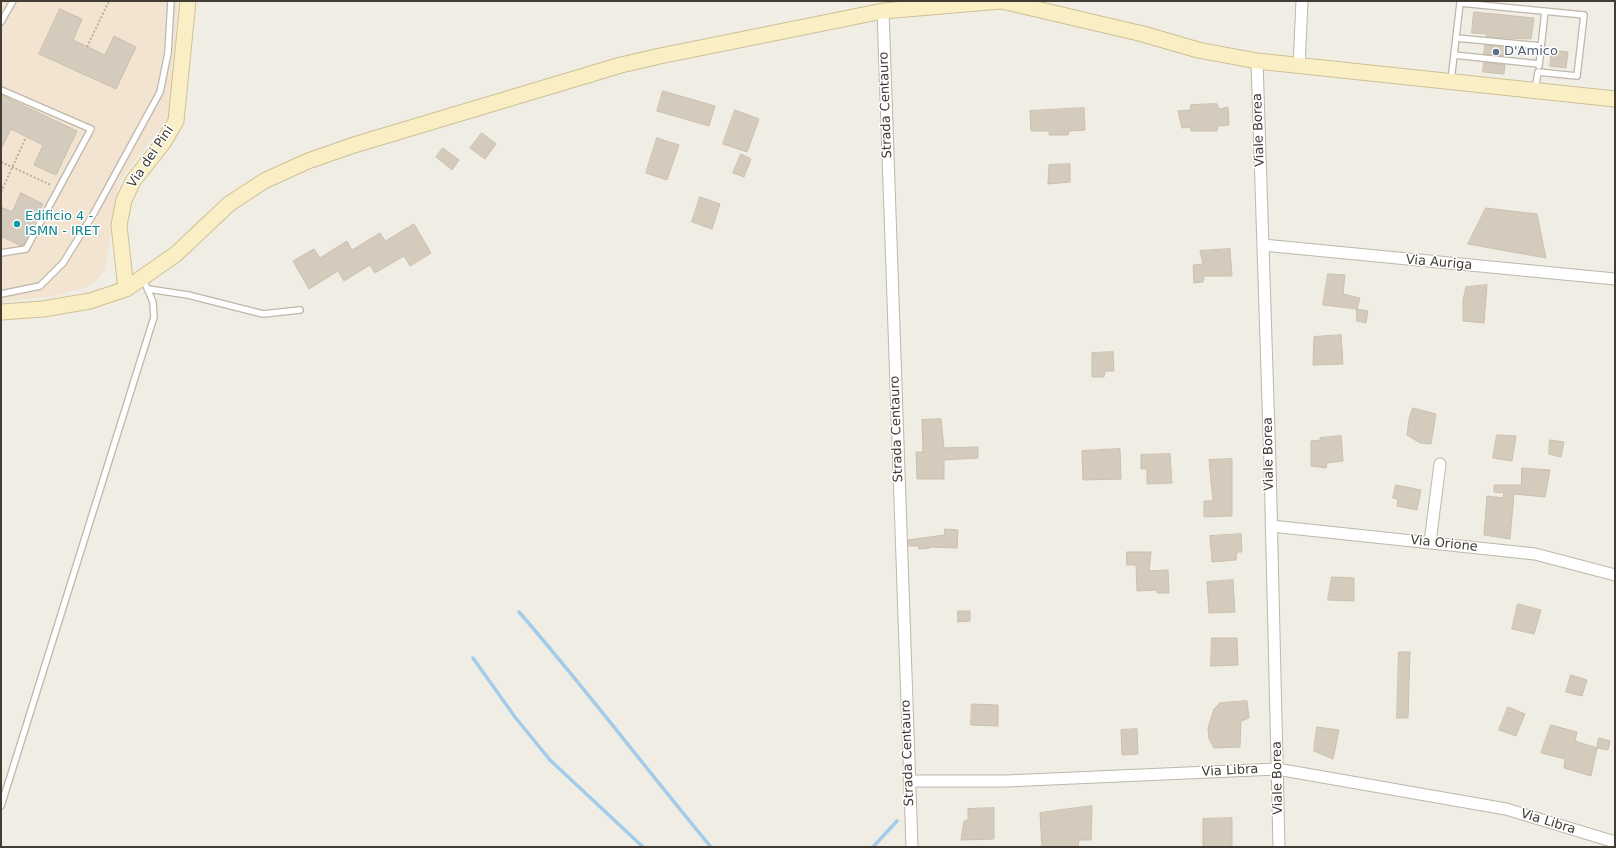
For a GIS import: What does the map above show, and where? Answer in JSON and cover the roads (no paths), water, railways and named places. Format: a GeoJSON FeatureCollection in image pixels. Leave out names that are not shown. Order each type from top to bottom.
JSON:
{"type":"FeatureCollection","features":[{"type":"Feature","properties":{"kind":"main road","name":"Via dei Pini"},"geometry":{"type":"LineString","coordinates":[[126,289],[119,224],[124,200],[133,181],[163,143],[176,121],[188,1]]}},
{"type":"Feature","properties":{"kind":"main road"},"geometry":{"type":"LineString","coordinates":[[1,312],[43,309],[90,301],[145,284],[229,204],[264,181],[308,160],[621,65],[883,11],[1002,1],[1143,34],[1198,50],[1257,61],[1299,67],[1615,99]]}},
{"type":"Feature","properties":{"kind":"street"},"geometry":{"type":"LineString","coordinates":[[1299,67],[1302,1]]}},
{"type":"Feature","properties":{"kind":"street","name":"Strada Centauro"},"geometry":{"type":"LineString","coordinates":[[883,11],[912,847]]}},
{"type":"Feature","properties":{"kind":"street","name":"Viale Borea"},"geometry":{"type":"LineString","coordinates":[[1257,61],[1279,847]]}},
{"type":"Feature","properties":{"kind":"street","name":"Via Auriga"},"geometry":{"type":"LineString","coordinates":[[1263,245],[1615,279]]}},
{"type":"Feature","properties":{"kind":"street"},"geometry":{"type":"LineString","coordinates":[[1430,542],[1440,464]]}},
{"type":"Feature","properties":{"kind":"street","name":"Via Orione"},"geometry":{"type":"LineString","coordinates":[[1271,526],[1535,554],[1615,575]]}},
{"type":"Feature","properties":{"kind":"street","name":"Via Libra"},"geometry":{"type":"LineString","coordinates":[[909,781],[1006,781],[1277,769],[1506,809],[1615,842]]}},
{"type":"Feature","properties":{"kind":"lane"},"geometry":{"type":"LineString","coordinates":[[1,22],[13,1]]}},
{"type":"Feature","properties":{"kind":"lane"},"geometry":{"type":"LineString","coordinates":[[1,294],[40,286],[63,263],[94,213],[160,92],[168,53],[171,1]]}},
{"type":"Feature","properties":{"kind":"lane"},"geometry":{"type":"LineString","coordinates":[[1451,82],[1460,3],[1584,15],[1577,76],[1538,72]]}},
{"type":"Feature","properties":{"kind":"lane"},"geometry":{"type":"LineString","coordinates":[[1535,91],[1545,11]]}},
{"type":"Feature","properties":{"kind":"lane"},"geometry":{"type":"LineString","coordinates":[[1456,38],[1541,46]]}},
{"type":"Feature","properties":{"kind":"lane"},"geometry":{"type":"LineString","coordinates":[[1454,55],[1539,64]]}},
{"type":"Feature","properties":{"kind":"lane"},"geometry":{"type":"LineString","coordinates":[[1,90],[91,129],[26,249],[1,252]]}},
{"type":"Feature","properties":{"kind":"lane"},"geometry":{"type":"LineString","coordinates":[[145,284],[263,314],[300,310]]}},
{"type":"Feature","properties":{"kind":"lane"},"geometry":{"type":"LineString","coordinates":[[1,806],[154,317],[153,302],[145,284]]}},
{"type":"Feature","properties":{"kind":"waterway"},"geometry":{"type":"LineString","coordinates":[[519,612],[568,670],[711,847]]}},
{"type":"Feature","properties":{"kind":"waterway"},"geometry":{"type":"LineString","coordinates":[[473,658],[515,717],[550,760],[643,847]]}},
{"type":"Feature","properties":{"kind":"waterway"},"geometry":{"type":"LineString","coordinates":[[873,847],[897,821]]}},
{"type":"Feature","properties":{"kind":"place","name":"D'Amico"},"geometry":{"type":"Point","coordinates":[1496,52]}},
{"type":"Feature","properties":{"kind":"place","name":"Edificio 4 - ISMN - IRET"},"geometry":{"type":"Point","coordinates":[17,224]}}]}
